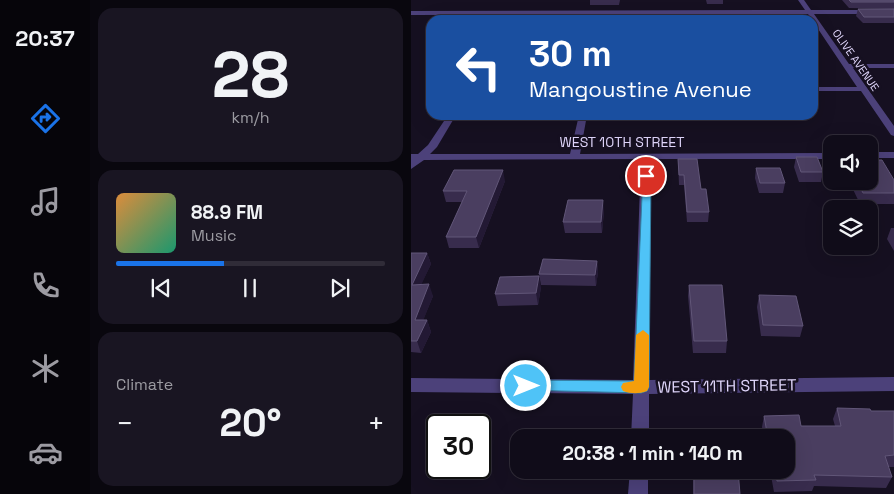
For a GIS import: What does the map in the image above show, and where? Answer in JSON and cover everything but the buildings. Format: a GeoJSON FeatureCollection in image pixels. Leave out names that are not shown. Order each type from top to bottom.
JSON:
{"type":"FeatureCollection","features":[{"type":"Feature","properties":{"kind":"street","name":"OLIVE AVENUE"},"geometry":{"type":"LineString","coordinates":[[801,0],[812,15]]}},
{"type":"Feature","properties":{"kind":"street"},"geometry":{"type":"LineString","coordinates":[[411,13],[508,10],[575,15]]}},
{"type":"Feature","properties":{"kind":"street"},"geometry":{"type":"LineString","coordinates":[[598,15],[648,10],[894,12]]}},
{"type":"Feature","properties":{"kind":"street","name":"OLIVE AVENUE"},"geometry":{"type":"LineString","coordinates":[[818,24],[894,133]]}},
{"type":"Feature","properties":{"kind":"street"},"geometry":{"type":"LineString","coordinates":[[846,66],[894,66]]}},
{"type":"Feature","properties":{"kind":"street"},"geometry":{"type":"LineString","coordinates":[[818,90],[863,89]]}},
{"type":"Feature","properties":{"kind":"street"},"geometry":{"type":"LineString","coordinates":[[411,166],[416,157],[432,147],[449,120]]}},
{"type":"Feature","properties":{"kind":"street"},"geometry":{"type":"LineString","coordinates":[[574,156],[582,120]]}},
{"type":"Feature","properties":{"kind":"street"},"geometry":{"type":"LineString","coordinates":[[878,155],[894,155]]}},
{"type":"Feature","properties":{"kind":"street"},"geometry":{"type":"LineString","coordinates":[[640,429],[646,156]]}},
{"type":"Feature","properties":{"kind":"street","name":"WEST 10TH STREET"},"geometry":{"type":"LineString","coordinates":[[416,157],[823,156]]}},
{"type":"Feature","properties":{"kind":"street","name":"WEST 11TH STREET"},"geometry":{"type":"LineString","coordinates":[[411,385],[641,387],[894,384]]}},
{"type":"Feature","properties":{"kind":"street"},"geometry":{"type":"LineString","coordinates":[[638,494],[639,479]]}},
{"type":"Feature","properties":{"kind":"slow traffic"},"geometry":{"type":"LineString","coordinates":[[628,387],[641,387],[643,335]]}},
{"type":"Feature","properties":{"kind":"route"},"geometry":{"type":"LineString","coordinates":[[526,386],[641,387],[646,176]]}}]}
